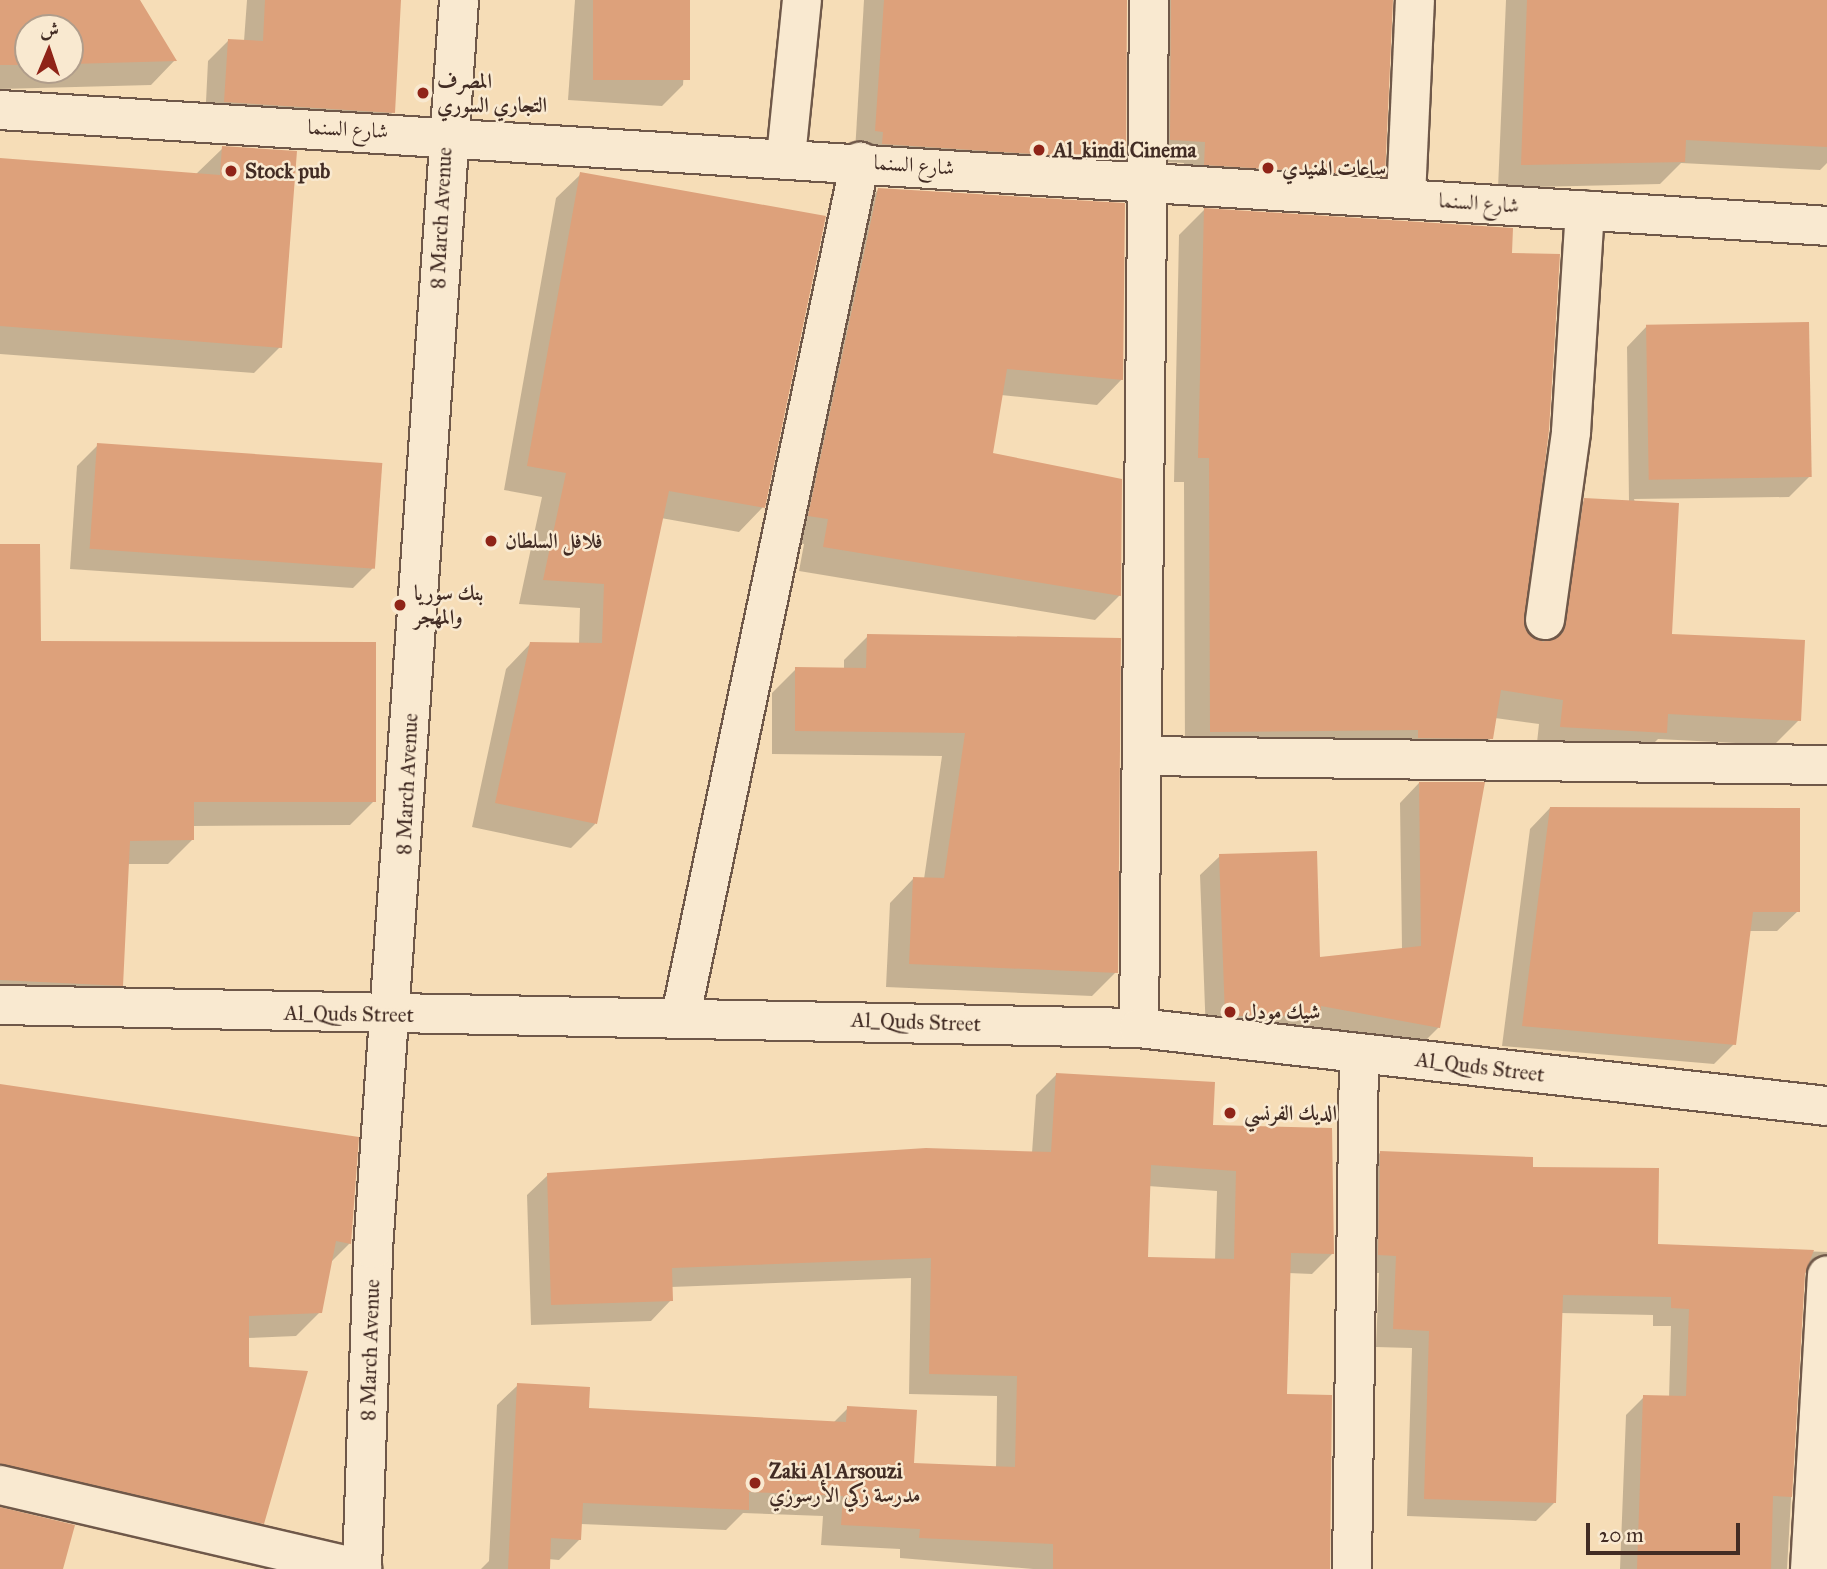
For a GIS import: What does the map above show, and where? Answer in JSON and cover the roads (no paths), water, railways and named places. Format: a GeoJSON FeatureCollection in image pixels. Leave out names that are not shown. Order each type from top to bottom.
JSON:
{"type":"FeatureCollection","features":[{"type":"Feature","properties":{"kind":"street","name":"8 March Avenue"},"geometry":{"type":"LineString","coordinates":[[362,1569],[373,1249],[393,1016],[446,135],[459,0]]}},
{"type":"Feature","properties":{"kind":"street"},"geometry":{"type":"LineString","coordinates":[[786,157],[802,0]]}},
{"type":"Feature","properties":{"kind":"street"},"geometry":{"type":"LineString","coordinates":[[1139,1028],[1149,0]]}},
{"type":"Feature","properties":{"kind":"street"},"geometry":{"type":"LineString","coordinates":[[1406,197],[1415,0]]}},
{"type":"Feature","properties":{"kind":"street","name":"شارع السنما"},"geometry":{"type":"LineString","coordinates":[[0,110],[446,135],[1827,226]]}},
{"type":"Feature","properties":{"kind":"street"},"geometry":{"type":"LineString","coordinates":[[681,1015],[860,162]]}},
{"type":"Feature","properties":{"kind":"street"},"geometry":{"type":"LineString","coordinates":[[1545,620],[1571,432],[1585,210]]}},
{"type":"Feature","properties":{"kind":"street"},"geometry":{"type":"LineString","coordinates":[[1142,756],[1827,765]]}},
{"type":"Feature","properties":{"kind":"street","name":"Al_Quds Street"},"geometry":{"type":"LineString","coordinates":[[0,1005],[393,1016],[681,1015],[1139,1028],[1827,1106]]}},
{"type":"Feature","properties":{"kind":"street"},"geometry":{"type":"LineString","coordinates":[[1352,1569],[1359,1053]]}},
{"type":"Feature","properties":{"kind":"street"},"geometry":{"type":"LineString","coordinates":[[1810,1569],[1827,1275]]}},
{"type":"Feature","properties":{"kind":"street"},"geometry":{"type":"LineString","coordinates":[[0,1485],[362,1569]]}},
{"type":"Feature","properties":{"kind":"place","name":"المصرف التجاري السوري"},"geometry":{"type":"Point","coordinates":[423,93]}},
{"type":"Feature","properties":{"kind":"place","name":"Al_kindi Cinema"},"geometry":{"type":"Point","coordinates":[1039,150]}},
{"type":"Feature","properties":{"kind":"place","name":"ساعات الهنيدي"},"geometry":{"type":"Point","coordinates":[1268,168]}},
{"type":"Feature","properties":{"kind":"place","name":"Stock pub"},"geometry":{"type":"Point","coordinates":[231,171]}},
{"type":"Feature","properties":{"kind":"place","name":"فلافل السلطان"},"geometry":{"type":"Point","coordinates":[491,541]}},
{"type":"Feature","properties":{"kind":"place","name":"بنك سوريا والمهجر"},"geometry":{"type":"Point","coordinates":[400,605]}},
{"type":"Feature","properties":{"kind":"place","name":"شيك مودل"},"geometry":{"type":"Point","coordinates":[1230,1012]}},
{"type":"Feature","properties":{"kind":"place","name":"الديك الفرنسي"},"geometry":{"type":"Point","coordinates":[1230,1113]}},
{"type":"Feature","properties":{"kind":"place","name":"Zaki Al Arsouzi مدرسة زكي الأرسوزي"},"geometry":{"type":"Point","coordinates":[755,1483]}}]}
